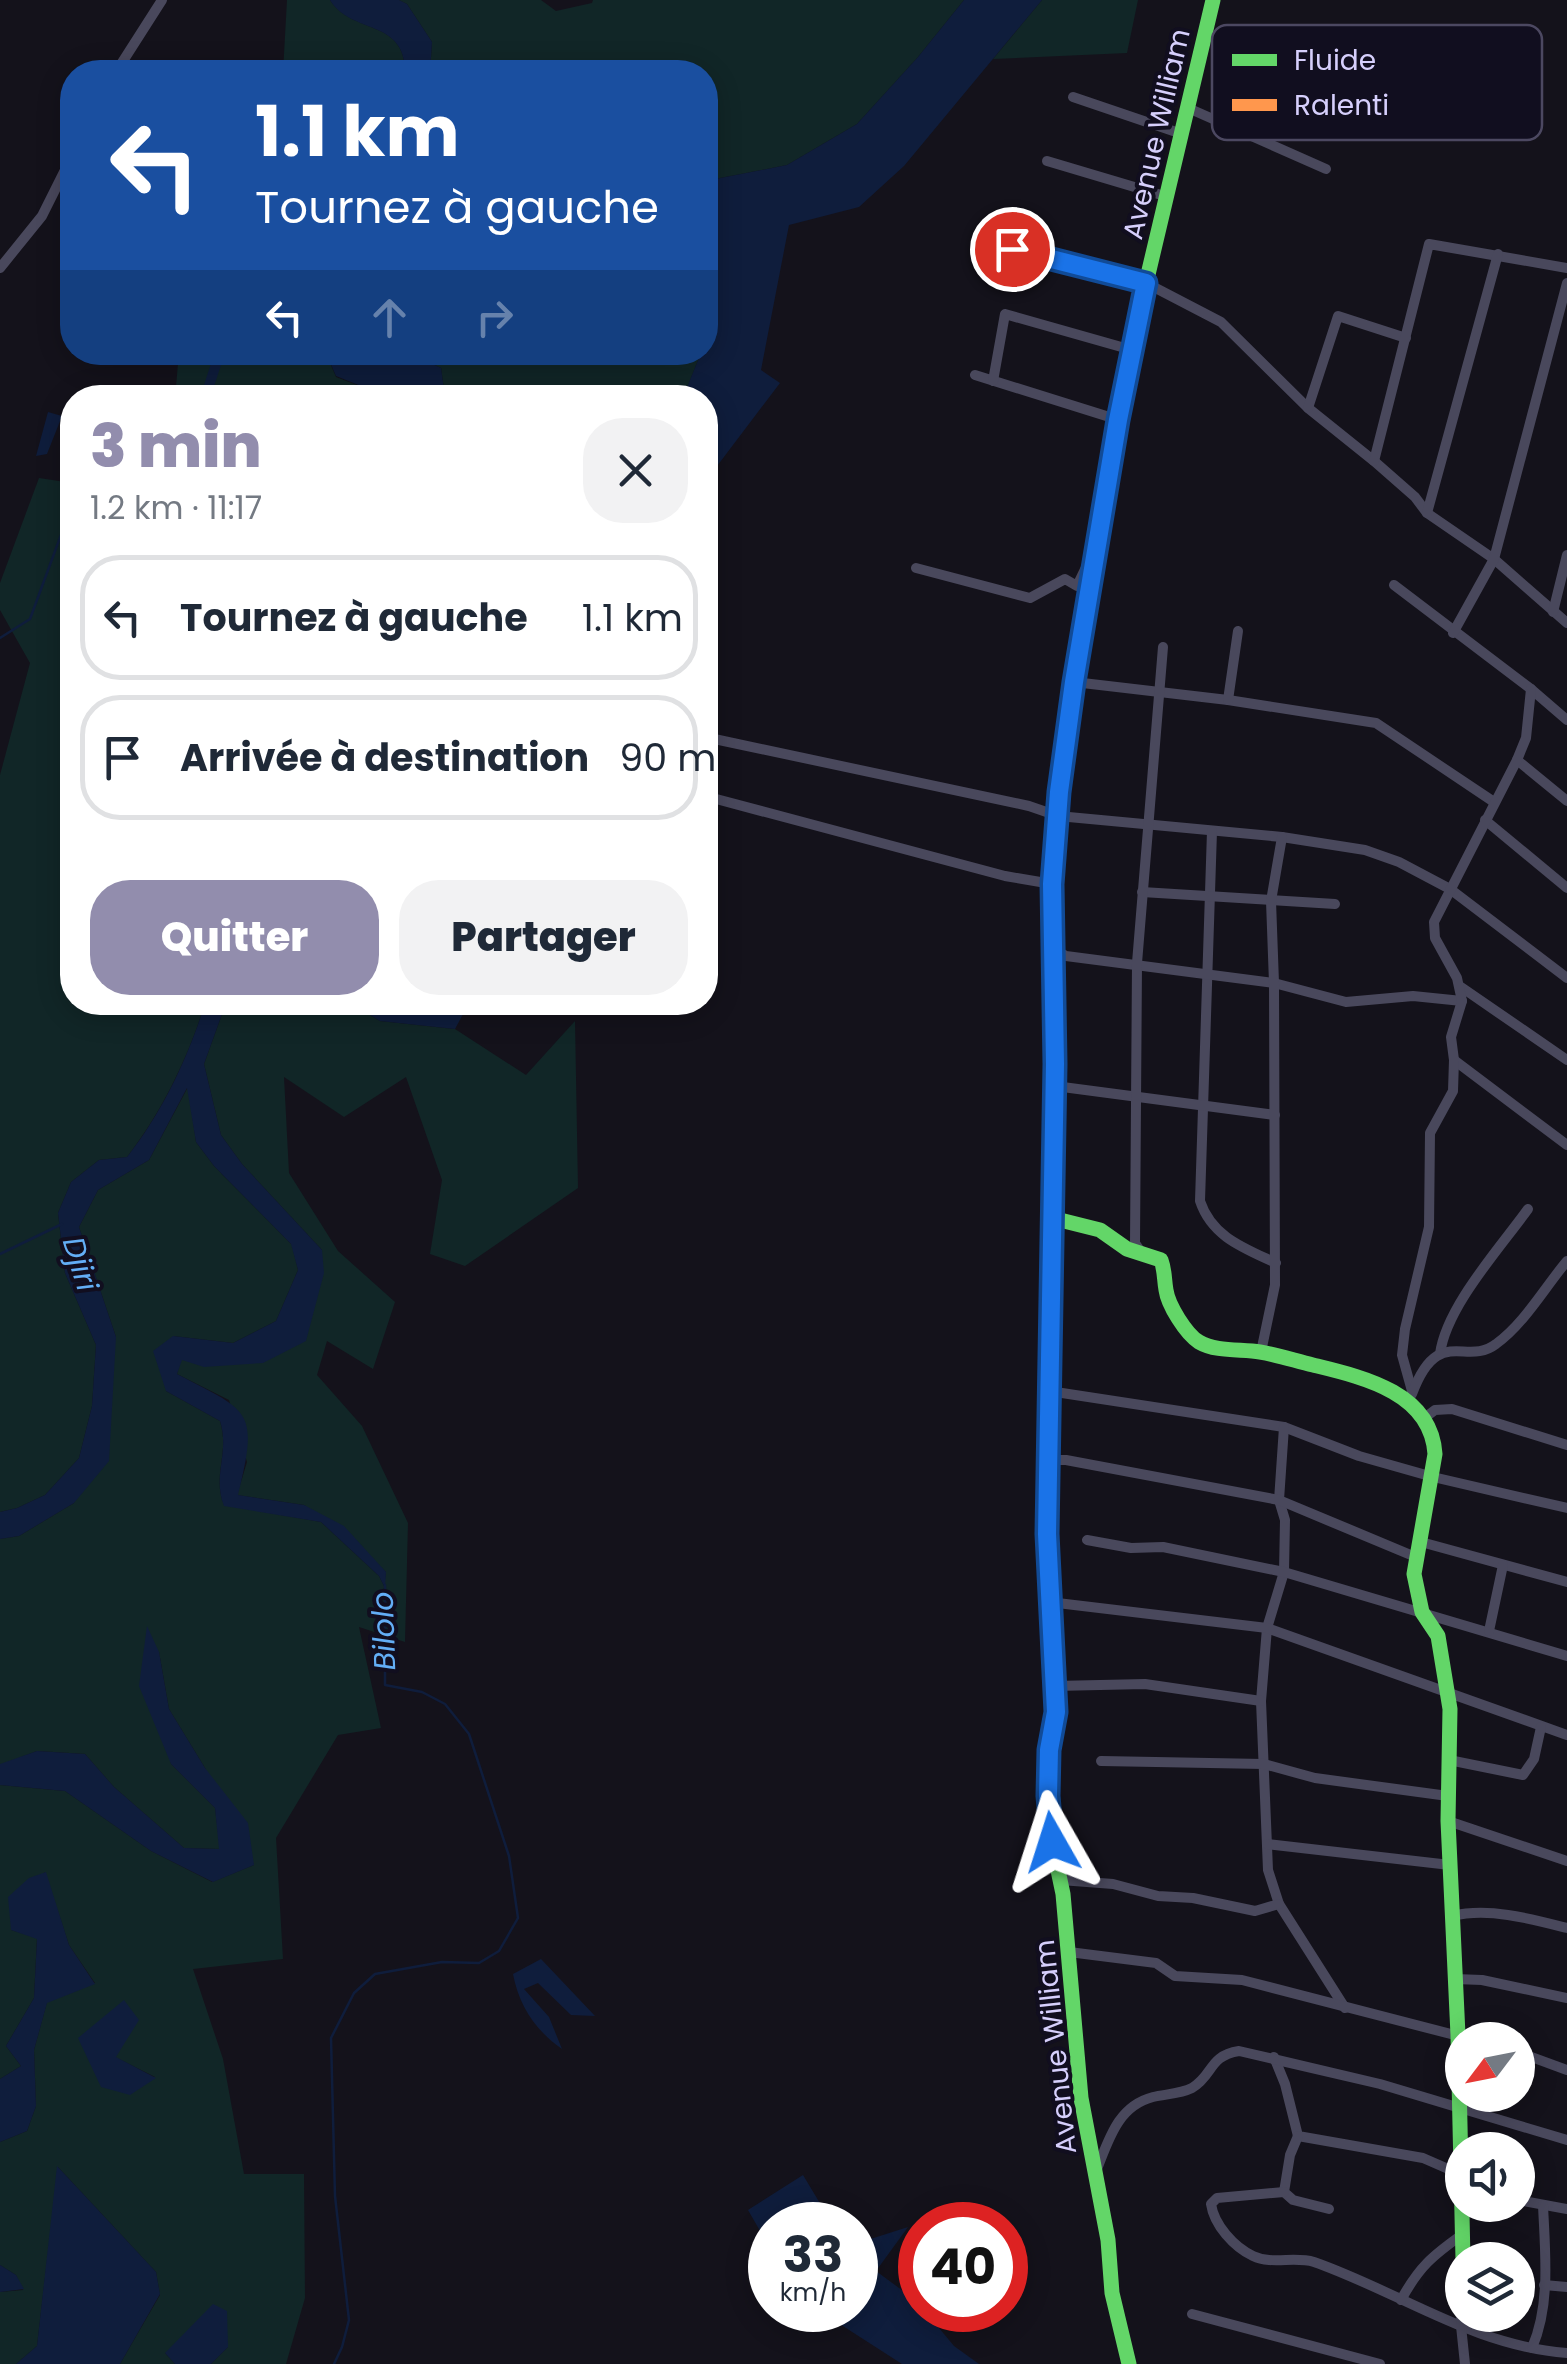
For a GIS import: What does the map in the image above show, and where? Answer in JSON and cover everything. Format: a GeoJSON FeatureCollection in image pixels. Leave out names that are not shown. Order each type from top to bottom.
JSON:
{"type":"FeatureCollection","features":[{"type":"Feature","properties":{"kind":"street"},"geometry":{"type":"LineString","coordinates":[[124,60],[162,0]]}},
{"type":"Feature","properties":{"kind":"street","name":"Avenue William"},"geometry":{"type":"LineString","coordinates":[[1129,2364],[1112,2293],[1108,2240],[1081,2098],[1069,1952],[1048,1796],[1049,1750],[1056,1712],[1049,1602],[1048,1460],[1055,1086],[1052,884],[1074,682],[1118,420],[1146,283],[1214,0]]}},
{"type":"Feature","properties":{"kind":"street"},"geometry":{"type":"LineString","coordinates":[[1073,97],[1182,134]]}},
{"type":"Feature","properties":{"kind":"street"},"geometry":{"type":"LineString","coordinates":[[1188,108],[1212,119]]}},
{"type":"Feature","properties":{"kind":"street"},"geometry":{"type":"LineString","coordinates":[[1260,140],[1326,169]]}},
{"type":"Feature","properties":{"kind":"street"},"geometry":{"type":"LineString","coordinates":[[1047,161],[1168,198]]}},
{"type":"Feature","properties":{"kind":"street"},"geometry":{"type":"LineString","coordinates":[[0,268],[42,216],[60,180]]}},
{"type":"Feature","properties":{"kind":"street"},"geometry":{"type":"LineString","coordinates":[[1374,461],[1429,244],[1567,268]]}},
{"type":"Feature","properties":{"kind":"street"},"geometry":{"type":"LineString","coordinates":[[1012,249],[1146,283],[1221,322],[1308,408],[1415,496],[1427,513],[1494,558],[1567,622]]}},
{"type":"Feature","properties":{"kind":"street"},"geometry":{"type":"LineString","coordinates":[[1427,513],[1498,254]]}},
{"type":"Feature","properties":{"kind":"street"},"geometry":{"type":"LineString","coordinates":[[1452,632],[1494,558],[1567,283]]}},
{"type":"Feature","properties":{"kind":"street"},"geometry":{"type":"LineString","coordinates":[[992,381],[1005,314],[1132,350]]}},
{"type":"Feature","properties":{"kind":"street"},"geometry":{"type":"LineString","coordinates":[[1308,408],[1338,316],[1406,338]]}},
{"type":"Feature","properties":{"kind":"street"},"geometry":{"type":"LineString","coordinates":[[975,376],[1118,420]]}},
{"type":"Feature","properties":{"kind":"street"},"geometry":{"type":"LineString","coordinates":[[916,568],[1030,598],[1066,579],[1077,586],[1098,544]]}},
{"type":"Feature","properties":{"kind":"street"},"geometry":{"type":"LineString","coordinates":[[1553,612],[1567,555]]}},
{"type":"Feature","properties":{"kind":"street"},"geometry":{"type":"LineString","coordinates":[[1394,586],[1567,720]]}},
{"type":"Feature","properties":{"kind":"street"},"geometry":{"type":"LineString","coordinates":[[1228,700],[1238,631]]}},
{"type":"Feature","properties":{"kind":"street"},"geometry":{"type":"LineString","coordinates":[[1144,1256],[1135,1243],[1137,963],[1163,647]]}},
{"type":"Feature","properties":{"kind":"street"},"geometry":{"type":"LineString","coordinates":[[1074,682],[1376,723],[1494,802]]}},
{"type":"Feature","properties":{"kind":"street"},"geometry":{"type":"LineString","coordinates":[[1463,2022],[1452,1916],[1448,1694],[1438,1636],[1422,1612],[1414,1588],[1433,1478],[1434,1440],[1412,1398],[1402,1355],[1429,1226],[1430,1134],[1452,1091],[1451,1037],[1462,1001],[1461,987],[1434,931],[1434,922],[1517,760],[1526,738],[1530,688]]}},
{"type":"Feature","properties":{"kind":"street"},"geometry":{"type":"LineString","coordinates":[[718,739],[1029,806],[1058,816],[1282,837],[1366,850],[1400,862],[1450,889],[1567,978]]}},
{"type":"Feature","properties":{"kind":"street"},"geometry":{"type":"LineString","coordinates":[[1517,760],[1567,801]]}},
{"type":"Feature","properties":{"kind":"street"},"geometry":{"type":"LineString","coordinates":[[718,799],[1006,876],[1052,884]]}},
{"type":"Feature","properties":{"kind":"street"},"geometry":{"type":"LineString","coordinates":[[1485,820],[1567,888]]}},
{"type":"Feature","properties":{"kind":"street"},"geometry":{"type":"LineString","coordinates":[[1212,831],[1200,1201],[1206,1220],[1220,1234],[1276,1263]]}},
{"type":"Feature","properties":{"kind":"street"},"geometry":{"type":"LineString","coordinates":[[1261,1352],[1272,1307],[1276,1263],[1271,900],[1282,837]]}},
{"type":"Feature","properties":{"kind":"street"},"geometry":{"type":"LineString","coordinates":[[1142,892],[1335,904]]}},
{"type":"Feature","properties":{"kind":"street"},"geometry":{"type":"LineString","coordinates":[[1054,950],[1066,956],[1274,983],[1346,1002],[1413,996],[1462,1001]]}},
{"type":"Feature","properties":{"kind":"street"},"geometry":{"type":"LineString","coordinates":[[1461,987],[1567,1060]]}},
{"type":"Feature","properties":{"kind":"street"},"geometry":{"type":"LineString","coordinates":[[1454,1060],[1567,1145]]}},
{"type":"Feature","properties":{"kind":"street"},"geometry":{"type":"LineString","coordinates":[[1055,1086],[1275,1115]]}},
{"type":"Feature","properties":{"kind":"street"},"geometry":{"type":"LineString","coordinates":[[1440,1354],[1444,1334],[1458,1309],[1528,1209]]}},
{"type":"Feature","properties":{"kind":"street"},"geometry":{"type":"LineString","coordinates":[[1052,1218],[1100,1230],[1127,1249],[1163,1263],[1166,1292],[1173,1309],[1197,1341],[1261,1352],[1377,1381],[1412,1398]]}},
{"type":"Feature","properties":{"kind":"street"},"geometry":{"type":"LineString","coordinates":[[1412,1398],[1428,1364],[1446,1350],[1497,1344],[1567,1260]]}},
{"type":"Feature","properties":{"kind":"street"},"geometry":{"type":"LineString","coordinates":[[1049,1391],[1284,1427],[1359,1456],[1433,1478],[1567,1508]]}},
{"type":"Feature","properties":{"kind":"street"},"geometry":{"type":"LineString","coordinates":[[1423,1418],[1435,1410],[1452,1409],[1567,1445]]}},
{"type":"Feature","properties":{"kind":"street"},"geometry":{"type":"LineString","coordinates":[[1284,1427],[1279,1500],[1285,1520],[1284,1572],[1266,1628],[1261,1702],[1268,1870],[1279,1904],[1345,2008]]}},
{"type":"Feature","properties":{"kind":"street"},"geometry":{"type":"LineString","coordinates":[[1048,1460],[1066,1460],[1279,1500],[1420,1550],[1503,1564],[1567,1582]]}},
{"type":"Feature","properties":{"kind":"street"},"geometry":{"type":"LineString","coordinates":[[1087,1540],[1131,1548],[1162,1546],[1284,1572],[1567,1656]]}},
{"type":"Feature","properties":{"kind":"street"},"geometry":{"type":"LineString","coordinates":[[1489,1631],[1503,1564]]}},
{"type":"Feature","properties":{"kind":"street"},"geometry":{"type":"LineString","coordinates":[[1049,1602],[1266,1628],[1567,1736]]}},
{"type":"Feature","properties":{"kind":"street"},"geometry":{"type":"LineString","coordinates":[[1054,1686],[1144,1684],[1261,1702]]}},
{"type":"Feature","properties":{"kind":"street"},"geometry":{"type":"LineString","coordinates":[[1450,1760],[1523,1776],[1534,1759],[1541,1727]]}},
{"type":"Feature","properties":{"kind":"street"},"geometry":{"type":"LineString","coordinates":[[1101,1761],[1264,1764],[1315,1778],[1448,1796]]}},
{"type":"Feature","properties":{"kind":"street"},"geometry":{"type":"LineString","coordinates":[[1448,1821],[1567,1861]]}},
{"type":"Feature","properties":{"kind":"street"},"geometry":{"type":"LineString","coordinates":[[1267,1844],[1450,1865]]}},
{"type":"Feature","properties":{"kind":"street"},"geometry":{"type":"LineString","coordinates":[[1061,1880],[1112,1884],[1158,1896],[1193,1898],[1255,1910],[1279,1904]]}},
{"type":"Feature","properties":{"kind":"street"},"geometry":{"type":"LineString","coordinates":[[1452,1916],[1504,1916],[1567,1928]]}},
{"type":"Feature","properties":{"kind":"street"},"geometry":{"type":"LineString","coordinates":[[1069,1952],[1156,1964],[1175,1976],[1242,1980],[1445,2033]]}},
{"type":"Feature","properties":{"kind":"street"},"geometry":{"type":"LineString","coordinates":[[1456,1979],[1482,1980],[1567,1998]]}},
{"type":"Feature","properties":{"kind":"street"},"geometry":{"type":"LineString","coordinates":[[1095,2174],[1116,2124],[1132,2105],[1189,2090],[1224,2053],[1239,2051],[1274,2057],[1445,2105]]}},
{"type":"Feature","properties":{"kind":"street"},"geometry":{"type":"LineString","coordinates":[[1274,2057],[1298,2136],[1284,2192]]}},
{"type":"Feature","properties":{"kind":"street"},"geometry":{"type":"LineString","coordinates":[[1535,2058],[1567,2070]]}},
{"type":"Feature","properties":{"kind":"street"},"geometry":{"type":"LineString","coordinates":[[1469,2112],[1567,2140]]}},
{"type":"Feature","properties":{"kind":"street"},"geometry":{"type":"LineString","coordinates":[[1298,2136],[1423,2158],[1445,2167]]}},
{"type":"Feature","properties":{"kind":"street"},"geometry":{"type":"LineString","coordinates":[[1284,2192],[1292,2200],[1329,2209]]}},
{"type":"Feature","properties":{"kind":"street"},"geometry":{"type":"LineString","coordinates":[[1284,2192],[1217,2198],[1210,2204],[1211,2210],[1217,2224],[1248,2254],[1267,2260],[1310,2260],[1445,2319]]}},
{"type":"Feature","properties":{"kind":"street"},"geometry":{"type":"LineString","coordinates":[[1535,2203],[1567,2209]]}},
{"type":"Feature","properties":{"kind":"street"},"geometry":{"type":"LineString","coordinates":[[1532,2348],[1543,2314],[1543,2205]]}},
{"type":"Feature","properties":{"kind":"street"},"geometry":{"type":"LineString","coordinates":[[1462,2222],[1462,2242]]}},
{"type":"Feature","properties":{"kind":"street"},"geometry":{"type":"LineString","coordinates":[[1402,2300],[1417,2271],[1462,2234]]}},
{"type":"Feature","properties":{"kind":"street"},"geometry":{"type":"LineString","coordinates":[[1544,2285],[1567,2287]]}},
{"type":"Feature","properties":{"kind":"street"},"geometry":{"type":"LineString","coordinates":[[1192,2314],[1380,2364]]}},
{"type":"Feature","properties":{"kind":"street"},"geometry":{"type":"LineString","coordinates":[[1462,2332],[1466,2364]]}},
{"type":"Feature","properties":{"kind":"street"},"geometry":{"type":"LineString","coordinates":[[1472,2332],[1567,2353]]}},
{"type":"Feature","properties":{"kind":"green space"},"geometry":{"type":"Polygon","coordinates":[[[287,0],[330,0],[351,18],[387,35],[396,43],[404,60],[284,60],[287,0]]]}},
{"type":"Feature","properties":{"kind":"green space"},"geometry":{"type":"Polygon","coordinates":[[[399,0],[541,0],[556,11],[593,0],[964,0],[857,124],[787,165],[718,178],[718,60],[431,60],[432,42],[407,4],[399,0]]]}},
{"type":"Feature","properties":{"kind":"green space"},"geometry":{"type":"Polygon","coordinates":[[[1042,0],[1138,0],[1127,53],[993,59],[1042,0]]]}},
{"type":"Feature","properties":{"kind":"green space"},"geometry":{"type":"Polygon","coordinates":[[[178,365],[331,365],[336,377],[357,385],[176,385],[178,365]]]}},
{"type":"Feature","properties":{"kind":"green space"},"geometry":{"type":"Polygon","coordinates":[[[435,365],[696,365],[688,385],[443,385],[441,368],[435,365]]]}},
{"type":"Feature","properties":{"kind":"green space"},"geometry":{"type":"Polygon","coordinates":[[[39,478],[60,481],[60,1015],[201,1015],[173,1083],[140,1140],[127,1157],[99,1160],[71,1182],[58,1213],[65,1273],[96,1345],[92,1406],[79,1458],[45,1495],[0,1512],[0,775],[30,663],[0,610],[0,583],[39,478]]]}},
{"type":"Feature","properties":{"kind":"green space"},"geometry":{"type":"Polygon","coordinates":[[[222,1015],[370,1015],[380,1021],[455,1029],[526,1075],[575,1021],[578,1188],[465,1266],[430,1254],[442,1180],[406,1077],[344,1117],[284,1077],[289,1173],[338,1251],[395,1302],[373,1369],[327,1341],[317,1375],[362,1426],[408,1523],[405,1642],[359,1627],[381,1728],[338,1735],[276,1838],[283,1959],[193,1969],[223,2059],[244,2174],[304,2174],[305,2298],[286,2364],[211,2364],[228,2347],[165,2353],[175,2364],[120,2364],[160,2295],[156,2272],[58,2167],[37,2346],[16,2364],[0,2364],[0,2292],[23,2290],[16,2275],[0,2265],[0,2142],[27,2131],[36,2106],[34,2050],[47,2002],[95,1983],[69,1945],[45,1872],[11,1930],[37,1938],[34,1998],[6,2046],[21,2066],[0,2079],[0,1785],[65,1791],[151,1851],[212,1882],[254,1865],[205,1768],[169,1709],[159,1652],[171,1764],[215,1808],[220,1849],[184,1848],[114,1787],[85,1754],[37,1751],[0,1765],[0,1539],[19,1536],[74,1503],[116,1337],[79,1227],[98,1190],[149,1160],[188,1087],[196,1142],[214,1166],[292,1245],[298,1270],[276,1321],[233,1343],[173,1336],[166,1391],[220,1421],[224,1505],[321,1522],[379,1576],[384,1586],[386,1572],[304,1505],[237,1495],[247,1462],[229,1400],[177,1374],[181,1359],[263,1363],[322,1250],[242,1164],[221,1135],[204,1064],[222,1015]],[[124,2001],[102,2087],[155,2077],[115,2057],[124,2001]]]}},
{"type":"Feature","properties":{"kind":"water"},"geometry":{"type":"Polygon","coordinates":[[[330,0],[399,0],[407,4],[432,42],[431,60],[404,60],[396,43],[387,35],[339,11],[330,0]]]}},
{"type":"Feature","properties":{"kind":"water"},"geometry":{"type":"Polygon","coordinates":[[[964,0],[1042,0],[904,166],[859,207],[789,225],[761,370],[780,383],[718,465],[718,385],[688,385],[696,365],[718,365],[718,178],[787,165],[857,124],[964,0]]]}},
{"type":"Feature","properties":{"kind":"water"},"geometry":{"type":"Polygon","coordinates":[[[331,365],[435,365],[441,368],[443,385],[358,385],[336,376],[331,365]]]}},
{"type":"Feature","properties":{"kind":"water"},"geometry":{"type":"Polygon","coordinates":[[[48,412],[60,415],[47,454],[36,456],[48,412]]]}},
{"type":"Feature","properties":{"kind":"water","name":"Djiri"},"geometry":{"type":"Polygon","coordinates":[[[201,1015],[222,1015],[204,1064],[221,1135],[242,1164],[322,1250],[324,1273],[306,1341],[263,1363],[204,1367],[182,1360],[177,1374],[220,1397],[243,1416],[248,1445],[238,1495],[304,1505],[344,1526],[386,1572],[385,1588],[379,1576],[321,1522],[224,1506],[220,1421],[166,1391],[153,1351],[173,1336],[233,1343],[276,1321],[298,1270],[291,1244],[214,1166],[196,1142],[187,1088],[149,1160],[98,1190],[79,1227],[116,1337],[109,1461],[74,1503],[19,1536],[0,1539],[0,1512],[45,1495],[79,1458],[92,1406],[96,1345],[65,1273],[58,1213],[71,1182],[99,1160],[127,1157],[152,1122],[201,1015]]]}},
{"type":"Feature","properties":{"kind":"water"},"geometry":{"type":"Polygon","coordinates":[[[370,1015],[463,1015],[455,1029],[380,1021],[370,1015]]]}},
{"type":"Feature","properties":{"kind":"water"},"geometry":{"type":"Polygon","coordinates":[[[147,1626],[159,1652],[169,1709],[205,1768],[248,1823],[254,1865],[213,1882],[151,1851],[65,1791],[0,1785],[0,1764],[37,1751],[85,1754],[114,1787],[184,1848],[219,1849],[215,1808],[171,1764],[139,1686],[147,1626]]]}},
{"type":"Feature","properties":{"kind":"water"},"geometry":{"type":"Polygon","coordinates":[[[46,1872],[69,1945],[95,1984],[47,2003],[34,2050],[36,2106],[27,2131],[0,2142],[0,2079],[21,2066],[6,2046],[34,1998],[37,1939],[11,1930],[8,1897],[29,1878],[46,1872]]]}},
{"type":"Feature","properties":{"kind":"water"},"geometry":{"type":"Polygon","coordinates":[[[541,1959],[595,2016],[571,2015],[538,1983],[524,1989],[549,2017],[562,2049],[530,2017],[513,1974],[541,1959]]]}},
{"type":"Feature","properties":{"kind":"water"},"geometry":{"type":"Polygon","coordinates":[[[124,2000],[139,2020],[116,2057],[156,2078],[130,2095],[101,2087],[78,2038],[124,2000]]]}},
{"type":"Feature","properties":{"kind":"water"},"geometry":{"type":"Polygon","coordinates":[[[57,2166],[156,2272],[160,2294],[120,2364],[16,2364],[37,2346],[57,2166]]]}},
{"type":"Feature","properties":{"kind":"water"},"geometry":{"type":"Polygon","coordinates":[[[803,2175],[819,2202],[761,2202],[803,2175]]]}},
{"type":"Feature","properties":{"kind":"water"},"geometry":{"type":"Polygon","coordinates":[[[898,2230],[898,2241],[878,2268],[878,2237],[898,2230]]]}},
{"type":"Feature","properties":{"kind":"water"},"geometry":{"type":"Polygon","coordinates":[[[0,2265],[16,2275],[24,2289],[0,2292],[0,2265]]]}},
{"type":"Feature","properties":{"kind":"water"},"geometry":{"type":"Polygon","coordinates":[[[878,2272],[898,2287],[898,2332],[942,2332],[979,2364],[902,2364],[852,2332],[878,2332],[878,2272]]]}},
{"type":"Feature","properties":{"kind":"water"},"geometry":{"type":"Polygon","coordinates":[[[213,2304],[227,2311],[228,2347],[211,2364],[175,2364],[165,2353],[213,2304]]]}},
{"type":"Feature","properties":{"kind":"waterway"},"geometry":{"type":"LineString","coordinates":[[209,385],[216,365]]}},
{"type":"Feature","properties":{"kind":"waterway"},"geometry":{"type":"LineString","coordinates":[[0,638],[30,619],[60,538]]}},
{"type":"Feature","properties":{"kind":"waterway","name":"Djiri"},"geometry":{"type":"LineString","coordinates":[[0,1254],[62,1224]]}},
{"type":"Feature","properties":{"kind":"waterway","name":"Bilolo"},"geometry":{"type":"LineString","coordinates":[[334,2364],[349,2320],[335,2196],[331,2038],[354,1993],[375,1974],[442,1962],[479,1963],[499,1951],[518,1918],[509,1856],[469,1734],[445,1704],[422,1692],[385,1685],[385,1585]]}},
{"type":"Feature","properties":{"kind":"traffic: fast"},"geometry":{"type":"LineString","coordinates":[[1061,780],[1119,420],[1146,283],[1213,0]]}},
{"type":"Feature","properties":{"kind":"traffic: fast"},"geometry":{"type":"LineString","coordinates":[[1052,1218],[1100,1230],[1127,1249],[1161,1260],[1170,1303],[1183,1326],[1199,1342],[1221,1349],[1273,1355],[1372,1382],[1408,1402],[1431,1433],[1435,1454],[1414,1574],[1422,1612],[1438,1636],[1450,1709],[1448,1821],[1463,2242]]}},
{"type":"Feature","properties":{"kind":"traffic: fast"},"geometry":{"type":"LineString","coordinates":[[1050,1387],[1047,1534],[1056,1712],[1049,1750],[1048,1795],[1052,1842],[1063,1894],[1081,2098],[1108,2240],[1112,2293],[1129,2364]]}},
{"type":"Feature","properties":{"kind":"traffic: slow"},"geometry":{"type":"LineString","coordinates":[[1050,1387],[1055,1064],[1052,884],[1061,780]]}},
{"type":"Feature","properties":{"kind":"route"},"geometry":{"type":"LineString","coordinates":[[1012,249],[1146,283],[1118,420],[1074,682],[1059,792],[1052,884],[1055,1064],[1047,1534],[1056,1712],[1049,1750],[1052,1842]]}}]}
